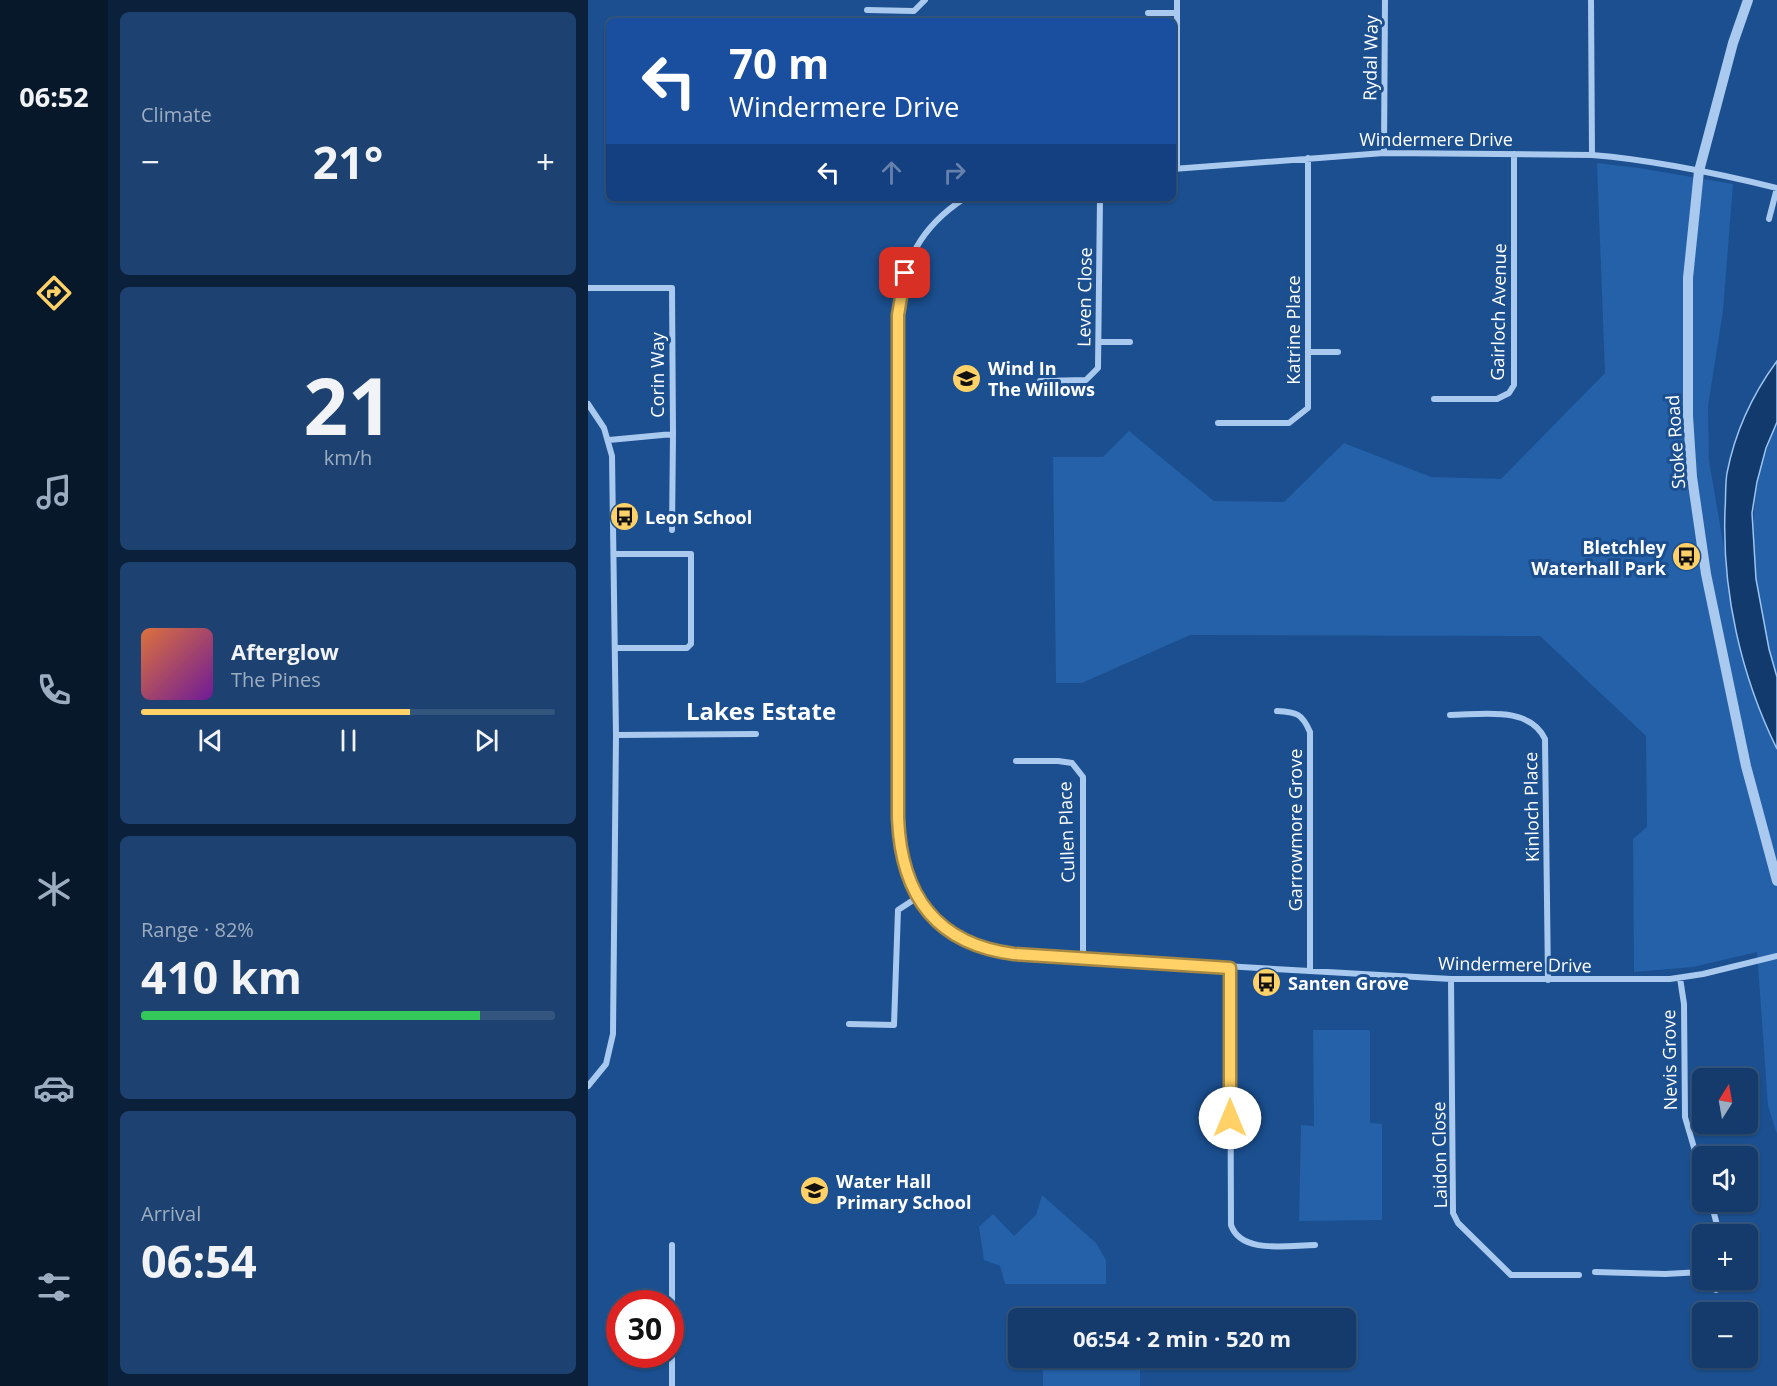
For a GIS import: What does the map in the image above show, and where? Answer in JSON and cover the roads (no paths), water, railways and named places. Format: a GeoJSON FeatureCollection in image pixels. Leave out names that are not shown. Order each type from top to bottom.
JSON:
{"type":"FeatureCollection","features":[{"type":"Feature","properties":{"kind":"street"},"geometry":{"type":"LineString","coordinates":[[867,10],[914,11],[924,0]]}},
{"type":"Feature","properties":{"kind":"street"},"geometry":{"type":"LineString","coordinates":[[1176,90],[1177,0]]}},
{"type":"Feature","properties":{"kind":"street","name":"Rydal Way"},"geometry":{"type":"LineString","coordinates":[[1384,153],[1385,0]]}},
{"type":"Feature","properties":{"kind":"street"},"geometry":{"type":"LineString","coordinates":[[1591,0],[1592,155]]}},
{"type":"Feature","properties":{"kind":"street","name":"Stoke Road"},"geometry":{"type":"LineString","coordinates":[[1748,0],[1730,54],[1699,171],[1688,278],[1688,416],[1692,477],[1706,574],[1739,734],[1777,881]]}},
{"type":"Feature","properties":{"kind":"street"},"geometry":{"type":"LineString","coordinates":[[1148,13],[1177,13]]}},
{"type":"Feature","properties":{"kind":"street","name":"Windermere Drive"},"geometry":{"type":"LineString","coordinates":[[1176,168],[1384,153],[1592,155],[1699,171],[1777,188]]}},
{"type":"Feature","properties":{"kind":"street","name":"Gairloch Avenue"},"geometry":{"type":"LineString","coordinates":[[1434,399],[1497,399],[1509,393],[1514,385],[1514,154]]}},
{"type":"Feature","properties":{"kind":"street","name":"Katrine Place"},"geometry":{"type":"LineString","coordinates":[[1218,423],[1289,423],[1308,408],[1308,158]]}},
{"type":"Feature","properties":{"kind":"street"},"geometry":{"type":"LineString","coordinates":[[1769,219],[1777,188]]}},
{"type":"Feature","properties":{"kind":"street","name":"Windermere Drive"},"geometry":{"type":"LineString","coordinates":[[960,201],[938,218],[919,242],[905,273],[898,315],[898,818],[904,866],[911,887],[944,927],[965,941],[981,948],[1014,954],[1451,979],[1680,978],[1777,956]]}},
{"type":"Feature","properties":{"kind":"street","name":"Leven Close"},"geometry":{"type":"LineString","coordinates":[[1040,381],[1086,380],[1098,368],[1100,201]]}},
{"type":"Feature","properties":{"kind":"street","name":"Corin Way"},"geometry":{"type":"LineString","coordinates":[[588,288],[672,288],[673,434],[609,440]]}},
{"type":"Feature","properties":{"kind":"street"},"geometry":{"type":"LineString","coordinates":[[1099,342],[1130,342]]}},
{"type":"Feature","properties":{"kind":"street"},"geometry":{"type":"LineString","coordinates":[[1308,352],[1338,352]]}},
{"type":"Feature","properties":{"kind":"street"},"geometry":{"type":"LineString","coordinates":[[588,404],[595,412],[609,440],[613,465],[616,648],[613,1034],[606,1064],[588,1086]]}},
{"type":"Feature","properties":{"kind":"street"},"geometry":{"type":"LineString","coordinates":[[672,530],[673,434]]}},
{"type":"Feature","properties":{"kind":"street"},"geometry":{"type":"LineString","coordinates":[[614,554],[691,554],[691,644],[687,648],[616,648]]}},
{"type":"Feature","properties":{"kind":"street","name":"Garrowmore Grove"},"geometry":{"type":"LineString","coordinates":[[1277,711],[1294,712],[1305,720],[1310,732],[1310,971]]}},
{"type":"Feature","properties":{"kind":"street","name":"Kinloch Place"},"geometry":{"type":"LineString","coordinates":[[1450,715],[1515,716],[1534,725],[1545,739],[1548,980]]}},
{"type":"Feature","properties":{"kind":"street"},"geometry":{"type":"LineString","coordinates":[[616,735],[756,734]]}},
{"type":"Feature","properties":{"kind":"street","name":"Cullen Place"},"geometry":{"type":"LineString","coordinates":[[1016,761],[1072,763],[1083,777],[1083,959]]}},
{"type":"Feature","properties":{"kind":"street"},"geometry":{"type":"LineString","coordinates":[[849,1024],[894,1025],[898,910],[918,897]]}},
{"type":"Feature","properties":{"kind":"street"},"geometry":{"type":"LineString","coordinates":[[1230,968],[1231,1225],[1238,1238],[1253,1245],[1315,1245]]}},
{"type":"Feature","properties":{"kind":"street","name":"Nevis Grove"},"geometry":{"type":"LineString","coordinates":[[1680,978],[1684,1004],[1685,1117],[1694,1146]]}},
{"type":"Feature","properties":{"kind":"street","name":"Laidon Close"},"geometry":{"type":"LineString","coordinates":[[1451,979],[1454,1213],[1458,1223],[1511,1275],[1579,1275]]}},
{"type":"Feature","properties":{"kind":"street"},"geometry":{"type":"LineString","coordinates":[[672,1245],[672,1386]]}},
{"type":"Feature","properties":{"kind":"street"},"geometry":{"type":"LineString","coordinates":[[1595,1272],[1692,1272]]}},
{"type":"Feature","properties":{"kind":"place","name":"Wind In The Willows"},"geometry":{"type":"Point","coordinates":[967,378]}},
{"type":"Feature","properties":{"kind":"place","name":"Leon School"},"geometry":{"type":"Point","coordinates":[624,517]}},
{"type":"Feature","properties":{"kind":"place","name":"Bletchley Waterhall Park"},"geometry":{"type":"Point","coordinates":[1687,557]}},
{"type":"Feature","properties":{"kind":"place","name":"Santen Grove"},"geometry":{"type":"Point","coordinates":[1267,983]}},
{"type":"Feature","properties":{"kind":"place","name":"Water Hall Primary School"},"geometry":{"type":"Point","coordinates":[815,1191]}},
{"type":"Feature","properties":{"kind":"district","name":"Lakes Estate"},"geometry":{"type":"Point","coordinates":[761,710]}}]}
